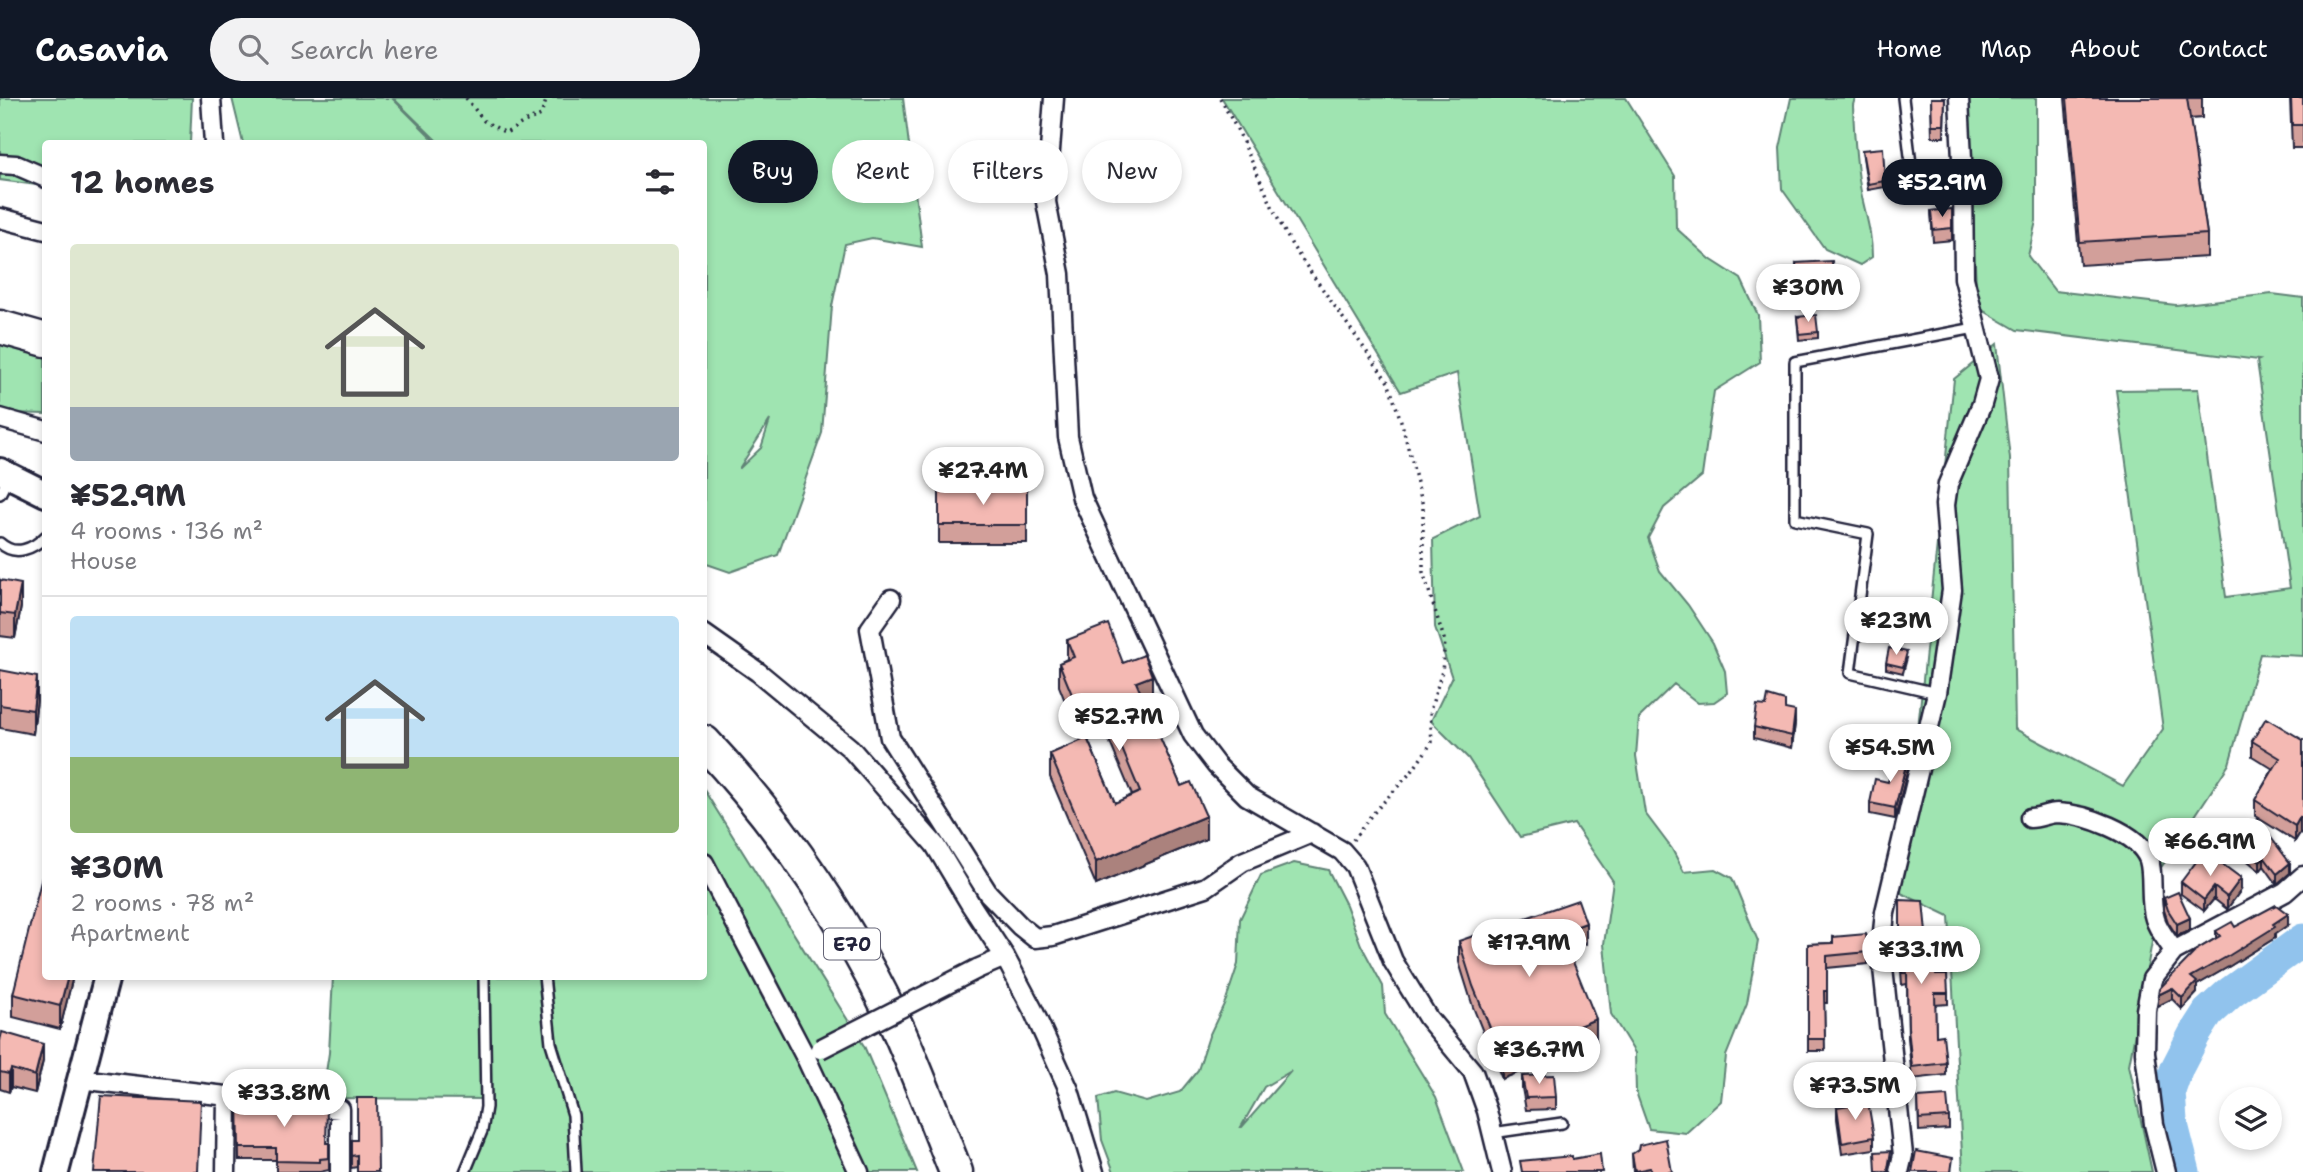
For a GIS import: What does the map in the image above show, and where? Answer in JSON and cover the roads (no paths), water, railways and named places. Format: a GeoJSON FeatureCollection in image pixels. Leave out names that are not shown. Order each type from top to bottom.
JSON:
{"type":"FeatureCollection","features":[{"type":"Feature","properties":{"kind":"highway"},"geometry":{"type":"LineString","coordinates":[[0,317],[42,329]]}},
{"type":"Feature","properties":{"kind":"highway"},"geometry":{"type":"LineString","coordinates":[[0,327],[42,339]]}},
{"type":"Feature","properties":{"kind":"highway","name":"E70"},"geometry":{"type":"LineString","coordinates":[[707,746],[766,816],[824,897],[867,969],[901,1037],[956,1172]]}},
{"type":"Feature","properties":{"kind":"highway","name":"E70"},"geometry":{"type":"LineString","coordinates":[[707,762],[757,823],[815,905],[889,1045],[941,1172]]}},
{"type":"Feature","properties":{"kind":"highway"},"geometry":{"type":"LineString","coordinates":[[901,1037],[973,1172]]}},
{"type":"Feature","properties":{"kind":"street"},"geometry":{"type":"LineString","coordinates":[[211,98],[214,140]]}},
{"type":"Feature","properties":{"kind":"street"},"geometry":{"type":"LineString","coordinates":[[1054,98],[1046,202],[1060,274],[1068,437],[1082,498],[1194,735],[1216,765],[1247,796],[1342,851],[1355,866],[1393,961],[1428,1018],[1473,1072],[1502,1172]]}},
{"type":"Feature","properties":{"kind":"street"},"geometry":{"type":"LineString","coordinates":[[1899,1172],[1903,1155],[1882,942],[1885,912],[1937,693],[1952,590],[1945,505],[1948,484],[1982,404],[1989,379],[1964,278],[1959,98]]}},
{"type":"Feature","properties":{"kind":"street"},"geometry":{"type":"LineString","coordinates":[[0,164],[16,165],[42,176]]}},
{"type":"Feature","properties":{"kind":"street"},"geometry":{"type":"LineString","coordinates":[[0,218],[42,229]]}},
{"type":"Feature","properties":{"kind":"street"},"geometry":{"type":"LineString","coordinates":[[0,418],[42,430]]}},
{"type":"Feature","properties":{"kind":"street"},"geometry":{"type":"LineString","coordinates":[[3,480],[42,493]]}},
{"type":"Feature","properties":{"kind":"street"},"geometry":{"type":"LineString","coordinates":[[891,599],[870,629],[890,738],[988,893],[1035,938],[1053,936],[1206,887],[1242,862],[1312,833]]}},
{"type":"Feature","properties":{"kind":"street"},"geometry":{"type":"LineString","coordinates":[[707,636],[758,672],[850,748],[935,845],[1005,957],[1032,1010],[1069,1090],[1094,1172]]}},
{"type":"Feature","properties":{"kind":"street"},"geometry":{"type":"LineString","coordinates":[[2030,818],[2054,813],[2091,819],[2123,833],[2144,850],[2150,862],[2155,920],[2174,951]]}},
{"type":"Feature","properties":{"kind":"street"},"geometry":{"type":"LineString","coordinates":[[707,868],[813,1054],[859,1172]]}},
{"type":"Feature","properties":{"kind":"street"},"geometry":{"type":"LineString","coordinates":[[2166,1172],[2154,1124],[2145,1052],[2146,1010],[2152,979],[2174,951],[2286,892],[2303,876]]}},
{"type":"Feature","properties":{"kind":"street"},"geometry":{"type":"LineString","coordinates":[[971,905],[988,893]]}},
{"type":"Feature","properties":{"kind":"street"},"geometry":{"type":"LineString","coordinates":[[813,1054],[1005,957]]}},
{"type":"Feature","properties":{"kind":"street"},"geometry":{"type":"LineString","coordinates":[[56,1172],[106,980]]}},
{"type":"Feature","properties":{"kind":"street"},"geometry":{"type":"LineString","coordinates":[[79,1079],[340,1109],[340,1172]]}},
{"type":"Feature","properties":{"kind":"street"},"geometry":{"type":"LineString","coordinates":[[226,1172],[227,1096]]}},
{"type":"Feature","properties":{"kind":"lane"},"geometry":{"type":"LineString","coordinates":[[1903,98],[1914,189],[1963,186]]}},
{"type":"Feature","properties":{"kind":"lane"},"geometry":{"type":"LineString","coordinates":[[1937,693],[1850,673],[1868,534],[1795,519],[1795,362],[1975,328]]}},
{"type":"Feature","properties":{"kind":"lane"},"geometry":{"type":"LineString","coordinates":[[0,543],[20,551],[36,547],[42,540]]}},
{"type":"Feature","properties":{"kind":"lane"},"geometry":{"type":"LineString","coordinates":[[465,1172],[482,1131],[486,1107],[484,980]]}},
{"type":"Feature","properties":{"kind":"lane"},"geometry":{"type":"LineString","coordinates":[[544,980],[551,1043],[573,1115],[576,1172]]}},
{"type":"Feature","properties":{"kind":"lane"},"geometry":{"type":"LineString","coordinates":[[1492,1133],[1562,1123]]}},
{"type":"Feature","properties":{"kind":"waterway"},"geometry":{"type":"LineString","coordinates":[[2184,1172],[2171,1121],[2169,1091],[2177,1068],[2208,1013],[2230,993],[2303,940]]}}]}
